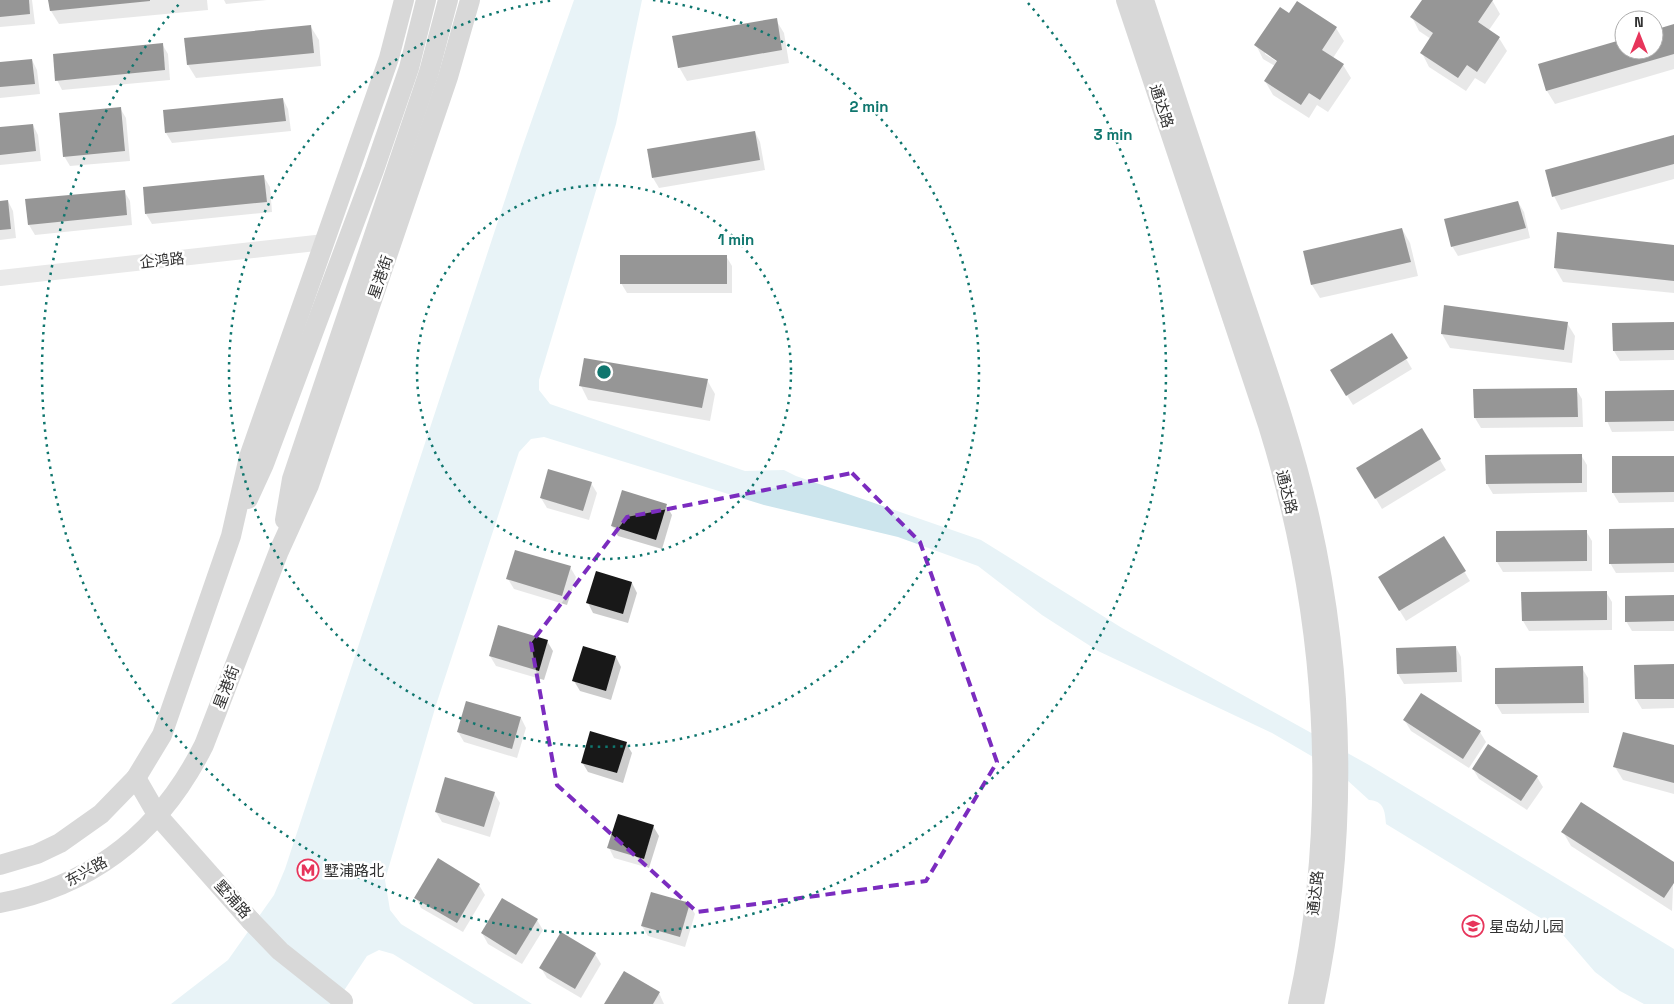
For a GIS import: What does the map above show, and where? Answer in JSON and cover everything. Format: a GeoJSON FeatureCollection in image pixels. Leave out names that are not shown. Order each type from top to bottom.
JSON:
{"type":"FeatureCollection","features":[{"type":"Feature","properties":{"kind":"main road"},"geometry":{"type":"LineString","coordinates":[[231,536],[248,457],[389,58],[404,0]]}},
{"type":"Feature","properties":{"kind":"main road"},"geometry":{"type":"LineString","coordinates":[[0,866],[37,854],[81,830],[101,814],[136,778],[162,735],[231,536],[264,464],[374,170],[409,68],[426,0]]}},
{"type":"Feature","properties":{"kind":"main road","name":"星港街"},"geometry":{"type":"LineString","coordinates":[[279,551],[292,479],[429,72],[448,0]]}},
{"type":"Feature","properties":{"kind":"main road","name":"星港街"},"geometry":{"type":"LineString","coordinates":[[158,816],[184,782],[204,745],[279,551],[309,485],[448,77],[470,0]]}},
{"type":"Feature","properties":{"kind":"main road","name":"通达路"},"geometry":{"type":"LineString","coordinates":[[1126,0],[1282,474],[1294,523],[1308,598],[1320,697],[1339,777],[1334,881],[1314,1004]]}},
{"type":"Feature","properties":{"kind":"main road","name":"通达路"},"geometry":{"type":"LineString","coordinates":[[1144,0],[1298,470],[1310,520],[1327,615],[1330,739],[1322,764],[1317,880],[1298,1004]]}},
{"type":"Feature","properties":{"kind":"main road","name":"墅浦路"},"geometry":{"type":"LineString","coordinates":[[136,778],[158,816],[252,921],[280,951],[345,1003]]}},
{"type":"Feature","properties":{"kind":"main road","name":"东兴路"},"geometry":{"type":"LineString","coordinates":[[0,903],[49,890],[94,869],[128,845],[158,816]]}},
{"type":"Feature","properties":{"kind":"street","name":"企鸿路"},"geometry":{"type":"LineString","coordinates":[[0,278],[325,242]]}},
{"type":"Feature","properties":{"kind":"highlighted area"},"geometry":{"type":"Polygon","coordinates":[[[852,473],[920,542],[997,762],[926,881],[697,912],[557,785],[531,643],[627,517],[852,473]]]}},
{"type":"Feature","properties":{"kind":"water"},"geometry":{"type":"Polygon","coordinates":[[[574,0],[642,0],[616,124],[539,380],[539,390],[550,404],[745,471],[784,470],[796,476],[981,540],[1122,628],[1369,765],[1674,949],[1674,1004],[1644,1004],[1620,991],[1595,972],[1557,928],[1386,824],[1383,808],[1378,802],[1369,800],[1347,780],[1320,761],[1272,733],[1098,651],[1042,615],[978,566],[898,537],[764,505],[544,437],[531,439],[519,452],[436,705],[385,880],[390,910],[401,924],[532,1004],[474,1004],[393,954],[379,950],[367,956],[335,1004],[171,1004],[228,960],[274,895],[285,869],[522,148],[574,0]]]}},
{"type":"Feature","properties":{"kind":"building"},"geometry":{"type":"Polygon","coordinates":[[[0,0],[29,0],[30,14],[0,17],[0,0]]]}},
{"type":"Feature","properties":{"kind":"building"},"geometry":{"type":"Polygon","coordinates":[[[48,0],[150,0],[150,1],[50,11],[48,0]]]}},
{"type":"Feature","properties":{"kind":"building"},"geometry":{"type":"Polygon","coordinates":[[[1422,0],[1493,0],[1478,22],[1500,37],[1477,72],[1467,65],[1458,78],[1420,53],[1433,33],[1410,17],[1422,0]]]}},
{"type":"Feature","properties":{"kind":"building"},"geometry":{"type":"Polygon","coordinates":[[[1297,1],[1337,27],[1322,50],[1344,64],[1320,100],[1309,93],[1301,105],[1264,81],[1277,61],[1254,45],[1280,7],[1289,13],[1297,1]]]}},
{"type":"Feature","properties":{"kind":"building"},"geometry":{"type":"Polygon","coordinates":[[[777,18],[782,50],[678,68],[672,36],[777,18]]]}},
{"type":"Feature","properties":{"kind":"building"},"geometry":{"type":"Polygon","coordinates":[[[1674,24],[1674,54],[1664,57],[1664,27],[1674,24]]]}},
{"type":"Feature","properties":{"kind":"building"},"geometry":{"type":"Polygon","coordinates":[[[311,25],[314,53],[187,65],[184,38],[311,25]]]}},
{"type":"Feature","properties":{"kind":"building"},"geometry":{"type":"Polygon","coordinates":[[[1614,42],[1614,60],[1653,60],[1546,91],[1538,64],[1614,42]]]}},
{"type":"Feature","properties":{"kind":"building"},"geometry":{"type":"Polygon","coordinates":[[[163,43],[165,70],[55,81],[53,54],[163,43]]]}},
{"type":"Feature","properties":{"kind":"building"},"geometry":{"type":"Polygon","coordinates":[[[32,59],[35,84],[0,87],[0,62],[32,59]]]}},
{"type":"Feature","properties":{"kind":"building"},"geometry":{"type":"Polygon","coordinates":[[[283,98],[286,121],[165,133],[163,110],[283,98]]]}},
{"type":"Feature","properties":{"kind":"building"},"geometry":{"type":"Polygon","coordinates":[[[121,107],[125,151],[63,157],[59,113],[121,107]]]}},
{"type":"Feature","properties":{"kind":"building"},"geometry":{"type":"Polygon","coordinates":[[[33,124],[36,151],[0,155],[0,127],[33,124]]]}},
{"type":"Feature","properties":{"kind":"building"},"geometry":{"type":"Polygon","coordinates":[[[755,131],[760,160],[652,178],[647,149],[755,131]]]}},
{"type":"Feature","properties":{"kind":"building"},"geometry":{"type":"Polygon","coordinates":[[[1674,135],[1674,164],[1552,197],[1545,170],[1674,135]]]}},
{"type":"Feature","properties":{"kind":"building"},"geometry":{"type":"Polygon","coordinates":[[[264,175],[267,202],[145,214],[143,187],[264,175]]]}},
{"type":"Feature","properties":{"kind":"building"},"geometry":{"type":"Polygon","coordinates":[[[125,190],[127,215],[28,225],[25,199],[125,190]]]}},
{"type":"Feature","properties":{"kind":"building"},"geometry":{"type":"Polygon","coordinates":[[[8,200],[11,229],[0,230],[0,201],[8,200]]]}},
{"type":"Feature","properties":{"kind":"building"},"geometry":{"type":"Polygon","coordinates":[[[1518,201],[1526,228],[1451,247],[1444,219],[1518,201]]]}},
{"type":"Feature","properties":{"kind":"building"},"geometry":{"type":"Polygon","coordinates":[[[1402,228],[1411,262],[1311,285],[1303,251],[1402,228]]]}},
{"type":"Feature","properties":{"kind":"building"},"geometry":{"type":"Polygon","coordinates":[[[1557,232],[1674,245],[1674,281],[1554,268],[1557,232]]]}},
{"type":"Feature","properties":{"kind":"building"},"geometry":{"type":"Polygon","coordinates":[[[620,255],[727,255],[727,284],[620,284],[620,255]]]}},
{"type":"Feature","properties":{"kind":"building"},"geometry":{"type":"Polygon","coordinates":[[[1444,305],[1568,322],[1564,350],[1441,334],[1444,305]]]}},
{"type":"Feature","properties":{"kind":"building"},"geometry":{"type":"Polygon","coordinates":[[[1674,322],[1674,350],[1613,351],[1612,323],[1674,322]]]}},
{"type":"Feature","properties":{"kind":"building"},"geometry":{"type":"Polygon","coordinates":[[[1392,333],[1408,358],[1346,396],[1330,370],[1392,333]]]}},
{"type":"Feature","properties":{"kind":"building"},"geometry":{"type":"Polygon","coordinates":[[[584,358],[708,379],[702,408],[579,386],[584,358]]]}},
{"type":"Feature","properties":{"kind":"building"},"geometry":{"type":"Polygon","coordinates":[[[1577,388],[1578,417],[1474,418],[1473,389],[1577,388]]]}},
{"type":"Feature","properties":{"kind":"building"},"geometry":{"type":"Polygon","coordinates":[[[1674,390],[1674,421],[1605,422],[1605,391],[1674,390]]]}},
{"type":"Feature","properties":{"kind":"building"},"geometry":{"type":"Polygon","coordinates":[[[1422,428],[1441,459],[1375,499],[1356,468],[1422,428]]]}},
{"type":"Feature","properties":{"kind":"building"},"geometry":{"type":"Polygon","coordinates":[[[1582,454],[1582,483],[1486,484],[1485,455],[1582,454]]]}},
{"type":"Feature","properties":{"kind":"building"},"geometry":{"type":"Polygon","coordinates":[[[1612,456],[1674,456],[1674,492],[1612,493],[1612,456]]]}},
{"type":"Feature","properties":{"kind":"building"},"geometry":{"type":"Polygon","coordinates":[[[548,469],[592,482],[583,511],[540,498],[548,469]]]}},
{"type":"Feature","properties":{"kind":"building"},"geometry":{"type":"Polygon","coordinates":[[[622,490],[667,504],[656,540],[611,526],[622,490]]]}},
{"type":"Feature","properties":{"kind":"building"},"geometry":{"type":"Polygon","coordinates":[[[1674,528],[1674,563],[1609,564],[1609,529],[1674,528]]]}},
{"type":"Feature","properties":{"kind":"building"},"geometry":{"type":"Polygon","coordinates":[[[1587,530],[1587,561],[1496,562],[1496,531],[1587,530]]]}},
{"type":"Feature","properties":{"kind":"building"},"geometry":{"type":"Polygon","coordinates":[[[1444,536],[1466,571],[1399,611],[1378,577],[1444,536]]]}},
{"type":"Feature","properties":{"kind":"building"},"geometry":{"type":"Polygon","coordinates":[[[515,550],[571,566],[562,596],[506,579],[515,550]]]}},
{"type":"Feature","properties":{"kind":"building"},"geometry":{"type":"Polygon","coordinates":[[[596,571],[632,582],[623,614],[586,603],[596,571]]]}},
{"type":"Feature","properties":{"kind":"building"},"geometry":{"type":"Polygon","coordinates":[[[1607,591],[1607,620],[1522,621],[1521,592],[1607,591]]]}},
{"type":"Feature","properties":{"kind":"building"},"geometry":{"type":"Polygon","coordinates":[[[1674,595],[1674,621],[1625,622],[1625,596],[1674,595]]]}},
{"type":"Feature","properties":{"kind":"building"},"geometry":{"type":"Polygon","coordinates":[[[498,625],[548,640],[539,671],[489,656],[498,625]]]}},
{"type":"Feature","properties":{"kind":"building"},"geometry":{"type":"Polygon","coordinates":[[[583,646],[616,656],[606,691],[572,681],[583,646]]]}},
{"type":"Feature","properties":{"kind":"building"},"geometry":{"type":"Polygon","coordinates":[[[1456,646],[1457,672],[1397,674],[1396,648],[1456,646]]]}},
{"type":"Feature","properties":{"kind":"building"},"geometry":{"type":"Polygon","coordinates":[[[1674,664],[1674,699],[1635,699],[1634,665],[1674,664]]]}},
{"type":"Feature","properties":{"kind":"building"},"geometry":{"type":"Polygon","coordinates":[[[1583,666],[1584,703],[1495,704],[1495,668],[1583,666]]]}},
{"type":"Feature","properties":{"kind":"building"},"geometry":{"type":"Polygon","coordinates":[[[1421,693],[1481,731],[1463,759],[1403,720],[1421,693]]]}},
{"type":"Feature","properties":{"kind":"building"},"geometry":{"type":"Polygon","coordinates":[[[466,701],[521,717],[512,749],[457,732],[466,701]]]}},
{"type":"Feature","properties":{"kind":"building"},"geometry":{"type":"Polygon","coordinates":[[[590,731],[627,742],[617,773],[581,763],[590,731]]]}},
{"type":"Feature","properties":{"kind":"building"},"geometry":{"type":"Polygon","coordinates":[[[1623,732],[1674,745],[1674,783],[1613,767],[1623,732]]]}},
{"type":"Feature","properties":{"kind":"building"},"geometry":{"type":"Polygon","coordinates":[[[1488,744],[1538,776],[1521,801],[1472,769],[1488,744]]]}},
{"type":"Feature","properties":{"kind":"building"},"geometry":{"type":"Polygon","coordinates":[[[445,777],[495,792],[484,827],[435,812],[445,777]]]}},
{"type":"Feature","properties":{"kind":"building"},"geometry":{"type":"Polygon","coordinates":[[[1581,802],[1674,862],[1674,883],[1664,898],[1561,832],[1581,802]]]}},
{"type":"Feature","properties":{"kind":"building"},"geometry":{"type":"Polygon","coordinates":[[[618,814],[654,825],[644,859],[607,848],[618,814]]]}},
{"type":"Feature","properties":{"kind":"building"},"geometry":{"type":"Polygon","coordinates":[[[438,858],[480,884],[457,923],[414,898],[438,858]]]}},
{"type":"Feature","properties":{"kind":"building"},"geometry":{"type":"Polygon","coordinates":[[[651,892],[690,903],[680,937],[641,926],[651,892]]]}},
{"type":"Feature","properties":{"kind":"building"},"geometry":{"type":"Polygon","coordinates":[[[502,898],[538,919],[516,955],[481,933],[502,898]]]}},
{"type":"Feature","properties":{"kind":"building"},"geometry":{"type":"Polygon","coordinates":[[[561,932],[596,953],[575,989],[539,968],[561,932]]]}},
{"type":"Feature","properties":{"kind":"building"},"geometry":{"type":"Polygon","coordinates":[[[624,971],[660,992],[653,1004],[604,1004],[624,971]]]}},
{"type":"Feature","properties":{"kind":"place","name":"墅浦路北"},"geometry":{"type":"Point","coordinates":[308,870]}},
{"type":"Feature","properties":{"kind":"place","name":"星岛幼儿园"},"geometry":{"type":"Point","coordinates":[1473,926]}}]}
